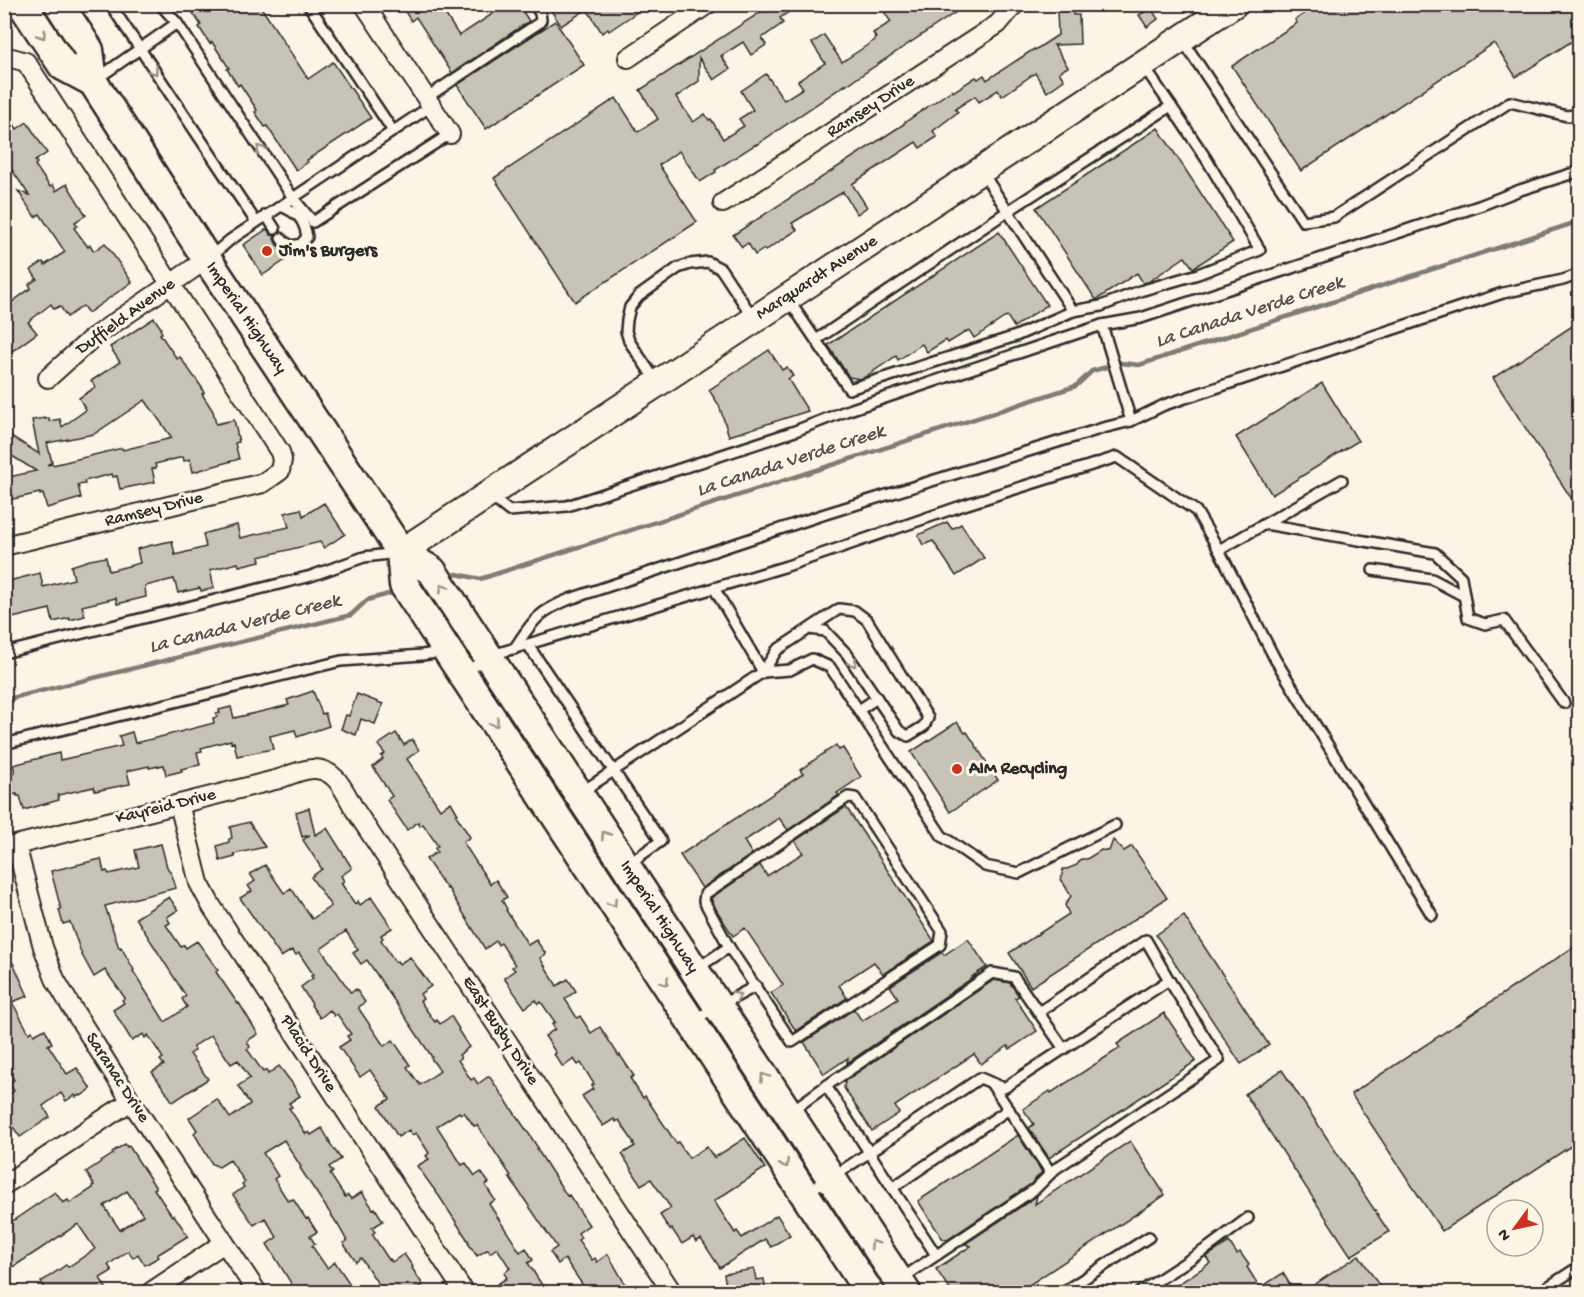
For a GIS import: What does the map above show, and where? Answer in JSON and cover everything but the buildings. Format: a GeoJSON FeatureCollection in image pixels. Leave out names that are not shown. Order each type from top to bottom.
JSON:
{"type":"FeatureCollection","features":[{"type":"Feature","properties":{"kind":"main road","name":"Imperial Highway"},"geometry":{"type":"LineString","coordinates":[[22,4],[63,66],[93,82]]}},
{"type":"Feature","properties":{"kind":"main road","name":"Imperial Highway"},"geometry":{"type":"LineString","coordinates":[[59,4],[89,50],[93,82],[207,259],[404,556],[432,572],[468,626],[501,653],[578,795],[902,1287]]}},
{"type":"Feature","properties":{"kind":"main road","name":"Imperial Highway"},"geometry":{"type":"LineString","coordinates":[[404,556],[405,585],[869,1293]]}},
{"type":"Feature","properties":{"kind":"street"},"geometry":{"type":"LineString","coordinates":[[364,4],[450,134]]}},
{"type":"Feature","properties":{"kind":"street"},"geometry":{"type":"LineString","coordinates":[[628,57],[708,4]]}},
{"type":"Feature","properties":{"kind":"street","name":"Ramsey Drive"},"geometry":{"type":"LineString","coordinates":[[723,203],[998,24],[1015,4]]}},
{"type":"Feature","properties":{"kind":"street","name":"Marquardt Avenue"},"geometry":{"type":"LineString","coordinates":[[404,556],[488,494],[1234,4]]}},
{"type":"Feature","properties":{"kind":"street"},"geometry":{"type":"LineString","coordinates":[[4,58],[26,62],[171,284]]}},
{"type":"Feature","properties":{"kind":"street","name":"Duffield Avenue"},"geometry":{"type":"LineString","coordinates":[[48,378],[91,339],[207,259]]}},
{"type":"Feature","properties":{"kind":"street","name":"Ramsey Drive"},"geometry":{"type":"LineString","coordinates":[[4,546],[263,483],[280,471],[282,460],[280,452],[171,284]]}},
{"type":"Feature","properties":{"kind":"street","name":"Kayreid Drive"},"geometry":{"type":"LineString","coordinates":[[10,847],[279,779],[313,768],[327,771]]}},
{"type":"Feature","properties":{"kind":"street","name":"East Busby Drive"},"geometry":{"type":"LineString","coordinates":[[327,771],[339,782],[355,810],[672,1293]]}},
{"type":"Feature","properties":{"kind":"street","name":"Placid Drive"},"geometry":{"type":"LineString","coordinates":[[179,804],[199,883],[212,908],[464,1293]]}},
{"type":"Feature","properties":{"kind":"street","name":"Saranac Drive"},"geometry":{"type":"LineString","coordinates":[[10,847],[55,979],[131,1101],[257,1293]]}},
{"type":"Feature","properties":{"kind":"street"},"geometry":{"type":"LineString","coordinates":[[4,1185],[131,1101]]}},
{"type":"Feature","properties":{"kind":"street"},"geometry":{"type":"LineString","coordinates":[[151,1293],[224,1243]]}},
{"type":"Feature","properties":{"kind":"lane"},"geometry":{"type":"LineString","coordinates":[[110,4],[256,222]]}},
{"type":"Feature","properties":{"kind":"lane"},"geometry":{"type":"LineString","coordinates":[[160,4],[177,22],[292,198],[313,222],[450,134]]}},
{"type":"Feature","properties":{"kind":"lane"},"geometry":{"type":"LineString","coordinates":[[308,4],[393,131]]}},
{"type":"Feature","properties":{"kind":"lane"},"geometry":{"type":"LineString","coordinates":[[207,259],[266,215],[393,131],[429,102],[540,23],[540,14],[534,4]]}},
{"type":"Feature","properties":{"kind":"lane"},"geometry":{"type":"LineString","coordinates":[[93,82],[177,22]]}},
{"type":"Feature","properties":{"kind":"lane"},"geometry":{"type":"LineString","coordinates":[[1182,39],[1303,220],[1334,217],[1510,102],[1567,116],[1580,114]]}},
{"type":"Feature","properties":{"kind":"lane"},"geometry":{"type":"LineString","coordinates":[[787,298],[849,389],[1016,336],[1073,311],[1101,306],[1140,291],[1198,274],[1260,250],[1207,160],[1143,64]]}},
{"type":"Feature","properties":{"kind":"lane"},"geometry":{"type":"LineString","coordinates":[[816,340],[1171,106]]}},
{"type":"Feature","properties":{"kind":"lane"},"geometry":{"type":"LineString","coordinates":[[981,170],[1073,311]]}},
{"type":"Feature","properties":{"kind":"lane"},"geometry":{"type":"LineString","coordinates":[[488,494],[509,511],[567,506],[795,431],[846,411],[1102,325],[1141,318],[1580,171]]}},
{"type":"Feature","properties":{"kind":"lane"},"geometry":{"type":"LineString","coordinates":[[281,206],[295,212],[305,225],[307,237],[301,244],[292,246],[281,238]]}},
{"type":"Feature","properties":{"kind":"lane"},"geometry":{"type":"LineString","coordinates":[[266,215],[275,229]]}},
{"type":"Feature","properties":{"kind":"lane"},"geometry":{"type":"LineString","coordinates":[[657,383],[629,341],[626,331],[627,320],[630,307],[639,296],[678,268],[708,262],[721,269],[754,319]]}},
{"type":"Feature","properties":{"kind":"lane"},"geometry":{"type":"LineString","coordinates":[[501,653],[550,607],[570,599],[822,515],[1131,421],[1164,405],[1503,293],[1580,274]]}},
{"type":"Feature","properties":{"kind":"lane"},"geometry":{"type":"LineString","coordinates":[[1102,325],[1131,421]]}},
{"type":"Feature","properties":{"kind":"lane"},"geometry":{"type":"LineString","coordinates":[[462,674],[501,653],[787,566],[964,505],[1117,458],[1196,511],[1219,550],[1275,659],[1432,915]]}},
{"type":"Feature","properties":{"kind":"lane"},"geometry":{"type":"LineString","coordinates":[[1219,550],[1342,480]]}},
{"type":"Feature","properties":{"kind":"lane"},"geometry":{"type":"LineString","coordinates":[[1265,524],[1435,554],[1461,577],[1468,618],[1485,624],[1504,620],[1564,703]]}},
{"type":"Feature","properties":{"kind":"lane"},"geometry":{"type":"LineString","coordinates":[[4,653],[311,576],[364,557],[404,556]]}},
{"type":"Feature","properties":{"kind":"lane"},"geometry":{"type":"LineString","coordinates":[[1373,570],[1432,579],[1464,596]]}},
{"type":"Feature","properties":{"kind":"lane"},"geometry":{"type":"LineString","coordinates":[[714,588],[763,672]]}},
{"type":"Feature","properties":{"kind":"lane"},"geometry":{"type":"LineString","coordinates":[[578,795],[763,672],[777,650],[839,609],[855,610],[867,620],[928,718],[924,726],[908,736],[899,731],[847,654],[825,631],[809,629]]}},
{"type":"Feature","properties":{"kind":"lane"},"geometry":{"type":"LineString","coordinates":[[4,744],[341,661],[422,656],[442,643]]}},
{"type":"Feature","properties":{"kind":"lane"},"geometry":{"type":"LineString","coordinates":[[528,645],[661,841],[625,866]]}},
{"type":"Feature","properties":{"kind":"lane"},"geometry":{"type":"LineString","coordinates":[[763,672],[790,670],[812,659],[831,667],[942,836],[985,866],[1019,873],[1115,825]]}},
{"type":"Feature","properties":{"kind":"lane"},"geometry":{"type":"LineString","coordinates":[[859,710],[877,698]]}},
{"type":"Feature","properties":{"kind":"lane"},"geometry":{"type":"LineString","coordinates":[[848,797],[855,798],[942,931],[940,945],[792,1042],[756,986],[729,947],[704,901],[705,894],[848,797]]}},
{"type":"Feature","properties":{"kind":"lane"},"geometry":{"type":"LineString","coordinates":[[902,1287],[936,1256],[1035,1189],[1055,1169],[1219,1060],[1146,940],[1039,1012]]}},
{"type":"Feature","properties":{"kind":"lane"},"geometry":{"type":"LineString","coordinates":[[694,970],[729,947]]}},
{"type":"Feature","properties":{"kind":"lane"},"geometry":{"type":"LineString","coordinates":[[788,1113],[992,973],[1014,976],[1064,1049]]}},
{"type":"Feature","properties":{"kind":"lane"},"geometry":{"type":"LineString","coordinates":[[804,1193],[831,1178],[980,1078],[1004,1088],[1169,980]]}},
{"type":"Feature","properties":{"kind":"lane"},"geometry":{"type":"LineString","coordinates":[[691,1021],[756,986]]}},
{"type":"Feature","properties":{"kind":"lane"},"geometry":{"type":"LineString","coordinates":[[991,1083],[1051,1173]]}},
{"type":"Feature","properties":{"kind":"lane"},"geometry":{"type":"LineString","coordinates":[[826,1086],[936,1256]]}},
{"type":"Feature","properties":{"kind":"lane"},"geometry":{"type":"LineString","coordinates":[[892,1188],[1009,1109]]}},
{"type":"Feature","properties":{"kind":"lane"},"geometry":{"type":"LineString","coordinates":[[1140,1293],[1248,1218]]}},
{"type":"Feature","properties":{"kind":"lane"},"geometry":{"type":"LineString","coordinates":[[1063,1293],[1149,1237]]}},
{"type":"Feature","properties":{"kind":"lane"},"geometry":{"type":"LineString","coordinates":[[1540,1293],[1580,1266]]}},
{"type":"Feature","properties":{"kind":"waterway","name":"La Canada Verde Creek"},"geometry":{"type":"LineString","coordinates":[[447,577],[457,574],[480,579],[1076,386],[1092,371],[1121,363],[1139,365],[1580,221]]}},
{"type":"Feature","properties":{"kind":"waterway","name":"La Canada Verde Creek"},"geometry":{"type":"LineString","coordinates":[[4,700],[351,615],[367,600],[396,592]]}},
{"type":"Feature","properties":{"kind":"place","name":"Jim's Burgers"},"geometry":{"type":"Point","coordinates":[267,251]}},
{"type":"Feature","properties":{"kind":"place","name":"AIM Recycling"},"geometry":{"type":"Point","coordinates":[957,769]}}]}
